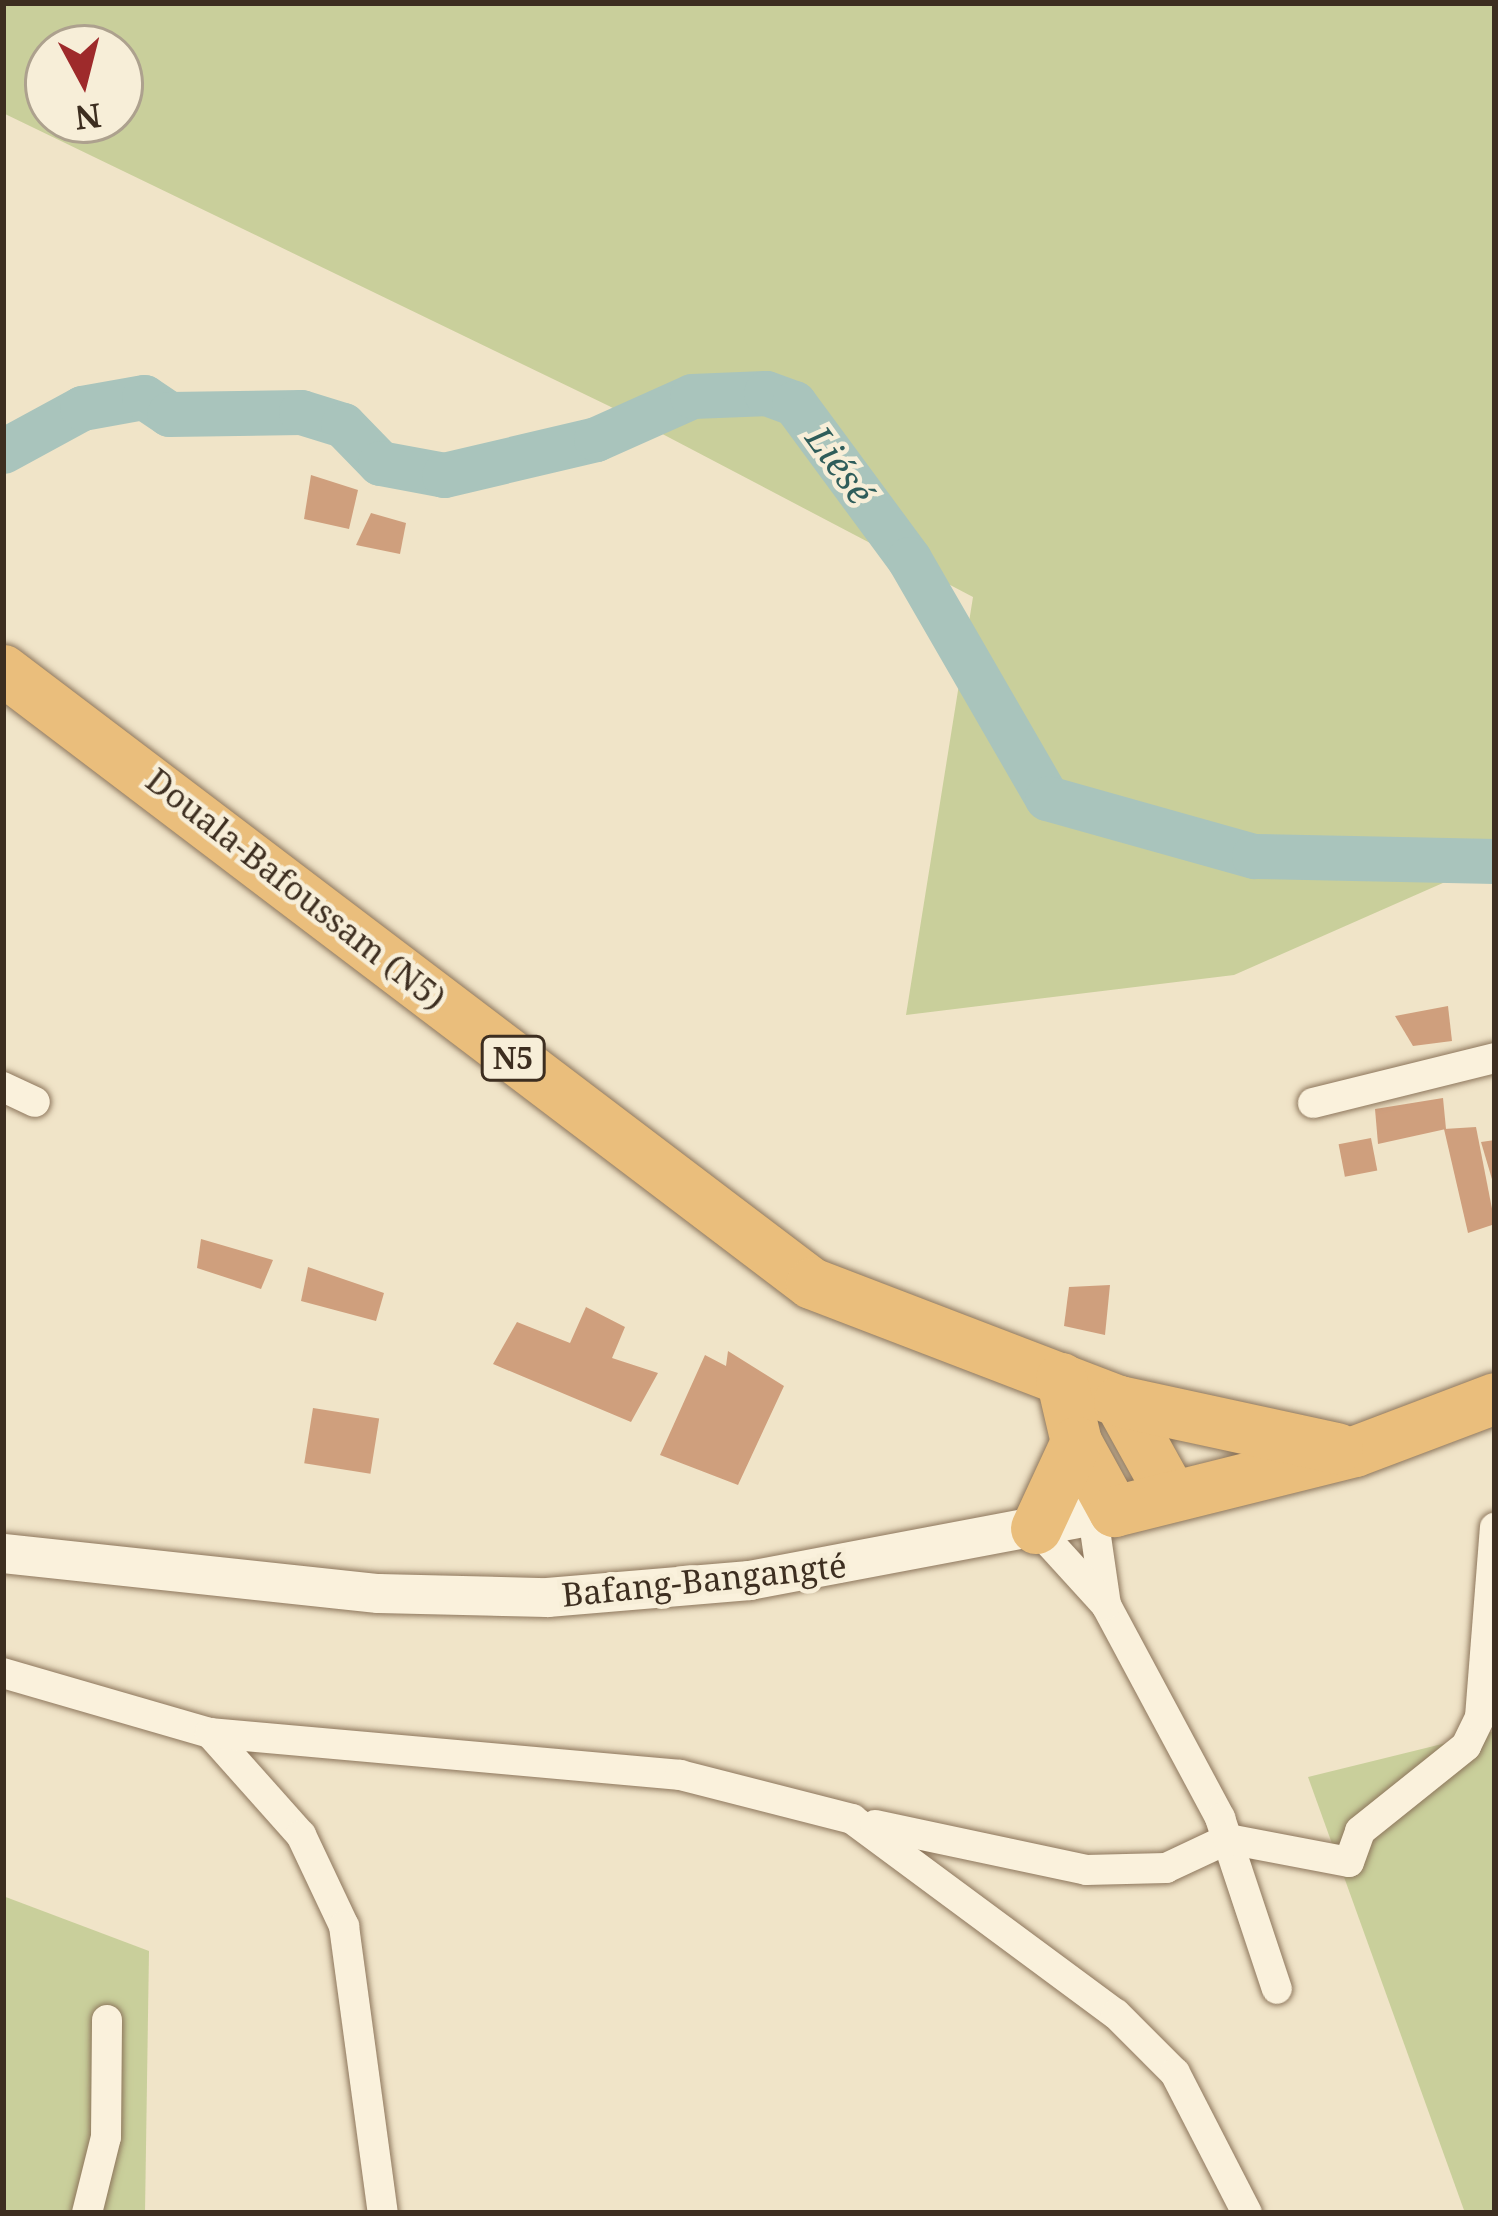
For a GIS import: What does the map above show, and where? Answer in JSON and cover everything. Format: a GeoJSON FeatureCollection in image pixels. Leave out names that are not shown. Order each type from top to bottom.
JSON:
{"type":"FeatureCollection","features":[{"type":"Feature","properties":{"kind":"highway","name":"Douala-Bafoussam (N5)"},"geometry":{"type":"LineString","coordinates":[[3,670],[811,1283],[880,1318],[1119,1401],[1355,1451]]}},
{"type":"Feature","properties":{"kind":"highway"},"geometry":{"type":"LineString","coordinates":[[1061,1378],[1076,1442],[1104,1514],[1355,1451],[1495,1398]]}},
{"type":"Feature","properties":{"kind":"highway"},"geometry":{"type":"LineString","coordinates":[[1119,1401],[1171,1495]]}},
{"type":"Feature","properties":{"kind":"highway"},"geometry":{"type":"LineString","coordinates":[[1036,1528],[1076,1442]]}},
{"type":"Feature","properties":{"kind":"street"},"geometry":{"type":"LineString","coordinates":[[1313,1103],[1495,1058]]}},
{"type":"Feature","properties":{"kind":"street"},"geometry":{"type":"LineString","coordinates":[[3,1087],[35,1102]]}},
{"type":"Feature","properties":{"kind":"street"},"geometry":{"type":"LineString","coordinates":[[1104,1514],[1106,1605]]}},
{"type":"Feature","properties":{"kind":"street","name":"Bafang-Bangangté"},"geometry":{"type":"LineString","coordinates":[[3,1552],[378,1593],[547,1597],[749,1580],[1104,1514]]}},
{"type":"Feature","properties":{"kind":"street"},"geometry":{"type":"LineString","coordinates":[[1036,1528],[1106,1605],[1228,1839],[1277,1989]]}},
{"type":"Feature","properties":{"kind":"street"},"geometry":{"type":"LineString","coordinates":[[3,1673],[210,1733],[680,1774],[852,1819],[1125,1872],[1166,1868],[1228,1839],[1347,1863],[1366,1824],[1466,1746],[1490,1664],[1495,1528]]}},
{"type":"Feature","properties":{"kind":"street"},"geometry":{"type":"LineString","coordinates":[[210,1733],[280,1808],[334,1896],[383,2213]]}},
{"type":"Feature","properties":{"kind":"street"},"geometry":{"type":"LineString","coordinates":[[852,1819],[1116,2014],[1175,2073],[1247,2213]]}},
{"type":"Feature","properties":{"kind":"street"},"geometry":{"type":"LineString","coordinates":[[87,2213],[106,2137],[106,2020]]}},
{"type":"Feature","properties":{"kind":"green space"},"geometry":{"type":"Polygon","coordinates":[[[3,3],[1495,3],[1495,860],[1234,975],[906,1015],[973,597],[609,406],[67,144],[144,144],[144,24],[24,24],[24,123],[3,113],[3,3]]]}},
{"type":"Feature","properties":{"kind":"green space"},"geometry":{"type":"Polygon","coordinates":[[[1495,1731],[1495,2213],[1465,2213],[1308,1777],[1495,1731]]]}},
{"type":"Feature","properties":{"kind":"green space"},"geometry":{"type":"Polygon","coordinates":[[[3,1896],[149,1951],[145,2213],[3,2213],[3,1896]]]}},
{"type":"Feature","properties":{"kind":"building"},"geometry":{"type":"Polygon","coordinates":[[[311,475],[358,490],[349,529],[304,519],[311,475]]]}},
{"type":"Feature","properties":{"kind":"building"},"geometry":{"type":"Polygon","coordinates":[[[371,513],[406,523],[400,554],[356,545],[371,513]]]}},
{"type":"Feature","properties":{"kind":"building"},"geometry":{"type":"Polygon","coordinates":[[[1448,1006],[1452,1041],[1413,1046],[1395,1016],[1448,1006]]]}},
{"type":"Feature","properties":{"kind":"building"},"geometry":{"type":"Polygon","coordinates":[[[1443,1098],[1446,1129],[1378,1144],[1375,1109],[1443,1098]]]}},
{"type":"Feature","properties":{"kind":"building"},"geometry":{"type":"Polygon","coordinates":[[[1476,1127],[1495,1224],[1468,1233],[1444,1129],[1476,1127]]]}},
{"type":"Feature","properties":{"kind":"building"},"geometry":{"type":"Polygon","coordinates":[[[1371,1138],[1377,1170],[1345,1177],[1339,1144],[1371,1138]]]}},
{"type":"Feature","properties":{"kind":"building"},"geometry":{"type":"Polygon","coordinates":[[[1495,1140],[1495,1185],[1494,1186],[1481,1142],[1495,1140]]]}},
{"type":"Feature","properties":{"kind":"building"},"geometry":{"type":"Polygon","coordinates":[[[201,1239],[273,1260],[261,1289],[197,1268],[201,1239]]]}},
{"type":"Feature","properties":{"kind":"building"},"geometry":{"type":"Polygon","coordinates":[[[308,1267],[384,1293],[376,1321],[301,1301],[308,1267]]]}},
{"type":"Feature","properties":{"kind":"building"},"geometry":{"type":"Polygon","coordinates":[[[1110,1285],[1105,1335],[1064,1326],[1069,1287],[1110,1285]]]}},
{"type":"Feature","properties":{"kind":"building"},"geometry":{"type":"Polygon","coordinates":[[[586,1307],[625,1327],[612,1358],[658,1373],[631,1422],[493,1364],[517,1322],[570,1343],[586,1307]]]}},
{"type":"Feature","properties":{"kind":"building"},"geometry":{"type":"Polygon","coordinates":[[[728,1351],[784,1386],[738,1485],[660,1455],[705,1355],[726,1366],[728,1351]]]}},
{"type":"Feature","properties":{"kind":"building"},"geometry":{"type":"Polygon","coordinates":[[[313,1408],[379,1418],[370,1474],[304,1463],[313,1408]]]}},
{"type":"Feature","properties":{"kind":"waterway","name":"Liésé"},"geometry":{"type":"LineString","coordinates":[[3,451],[82,408],[144,397],[169,414],[301,412],[343,425],[380,463],[444,475],[596,439],[692,396],[766,393],[794,403],[909,559],[1047,798],[1254,856],[1495,861]]}}]}
